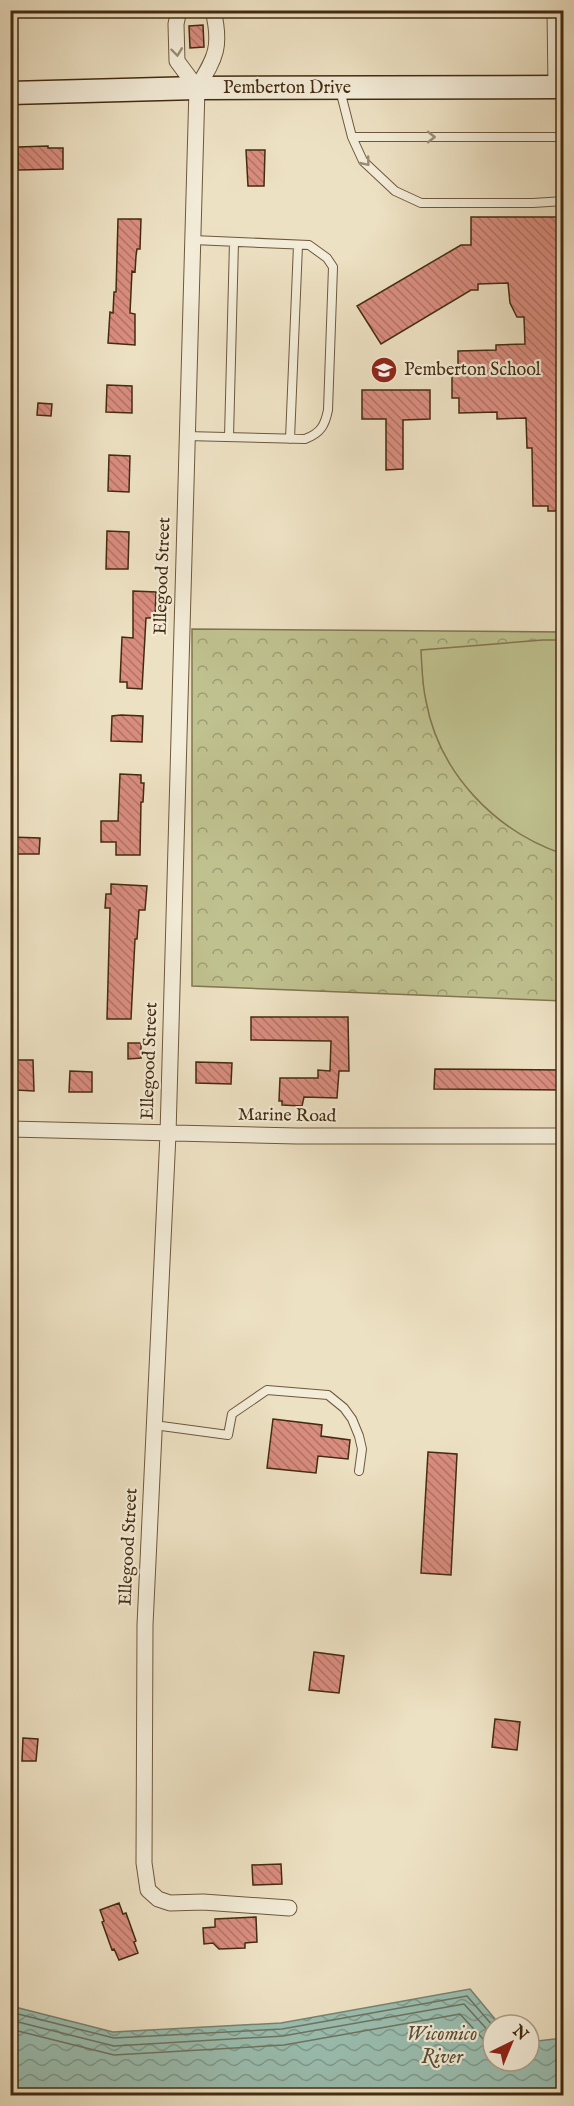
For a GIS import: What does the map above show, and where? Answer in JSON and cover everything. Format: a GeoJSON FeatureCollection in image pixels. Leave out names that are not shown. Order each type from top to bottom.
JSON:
{"type":"FeatureCollection","features":[{"type":"Feature","properties":{"kind":"street"},"geometry":{"type":"LineString","coordinates":[[179,10],[176,24],[177,61],[197,88],[216,56],[217,32],[213,10]]}},
{"type":"Feature","properties":{"kind":"street"},"geometry":{"type":"LineString","coordinates":[[555,10],[560,87]]}},
{"type":"Feature","properties":{"kind":"street","name":"Pemberton Drive"},"geometry":{"type":"LineString","coordinates":[[10,93],[197,88],[560,87]]}},
{"type":"Feature","properties":{"kind":"street","name":"Ellegood Street"},"geometry":{"type":"LineString","coordinates":[[197,88],[168,1134],[145,1625],[144,1863],[148,1890],[158,1899],[170,1903],[203,1902],[289,1908]]}},
{"type":"Feature","properties":{"kind":"street","name":"Marine Road"},"geometry":{"type":"LineString","coordinates":[[10,1129],[168,1134],[564,1136]]}},
{"type":"Feature","properties":{"kind":"lane"},"geometry":{"type":"LineString","coordinates":[[340,88],[352,137],[363,161],[395,191],[421,203],[564,201]]}},
{"type":"Feature","properties":{"kind":"lane"},"geometry":{"type":"LineString","coordinates":[[352,137],[564,137]]}},
{"type":"Feature","properties":{"kind":"lane"},"geometry":{"type":"LineString","coordinates":[[186,436],[305,439],[321,430],[326,422],[328,410],[333,267],[327,258],[309,245],[191,240]]}},
{"type":"Feature","properties":{"kind":"lane"},"geometry":{"type":"LineString","coordinates":[[229,437],[234,242]]}},
{"type":"Feature","properties":{"kind":"lane"},"geometry":{"type":"LineString","coordinates":[[290,439],[298,245]]}},
{"type":"Feature","properties":{"kind":"lane"},"geometry":{"type":"LineString","coordinates":[[154,1425],[228,1435],[232,1414],[267,1390],[328,1395],[344,1408],[352,1419],[359,1436],[362,1449],[359,1471]]}},
{"type":"Feature","properties":{"kind":"green space"},"geometry":{"type":"Polygon","coordinates":[[[192,629],[563,632],[563,1001],[192,986],[192,629]]]}},
{"type":"Feature","properties":{"kind":"green space"},"geometry":{"type":"Polygon","coordinates":[[[563,640],[563,854],[515,831],[474,796],[457,775],[443,752],[433,727],[423,682],[421,650],[563,640]]]}},
{"type":"Feature","properties":{"kind":"water","name":"Wicomico River"},"geometry":{"type":"Polygon","coordinates":[[[470,1989],[490,2013],[481,2013],[481,2073],[541,2073],[541,2041],[563,2038],[563,2095],[11,2095],[11,2006],[113,2032],[281,2023],[470,1989]]]}},
{"type":"Feature","properties":{"kind":"building"},"geometry":{"type":"Polygon","coordinates":[[[203,25],[204,47],[190,48],[189,26],[203,25]]]}},
{"type":"Feature","properties":{"kind":"building"},"geometry":{"type":"Polygon","coordinates":[[[48,146],[48,148],[63,148],[63,169],[18,170],[18,147],[48,146]]]}},
{"type":"Feature","properties":{"kind":"building"},"geometry":{"type":"Polygon","coordinates":[[[246,150],[265,150],[264,186],[248,186],[246,150]]]}},
{"type":"Feature","properties":{"kind":"building"},"geometry":{"type":"Polygon","coordinates":[[[471,217],[564,217],[564,511],[548,511],[548,506],[533,506],[532,448],[527,448],[526,418],[497,419],[497,412],[459,413],[459,398],[452,398],[452,366],[458,366],[458,351],[496,350],[496,345],[525,344],[524,317],[517,317],[510,303],[508,283],[478,284],[478,290],[471,290],[381,344],[357,306],[461,245],[471,245],[471,217]]]}},
{"type":"Feature","properties":{"kind":"building"},"geometry":{"type":"Polygon","coordinates":[[[118,219],[141,219],[140,249],[137,249],[135,272],[132,271],[130,313],[135,314],[135,345],[108,343],[110,312],[113,313],[114,292],[116,292],[118,219]]]}},
{"type":"Feature","properties":{"kind":"building"},"geometry":{"type":"Polygon","coordinates":[[[107,385],[132,386],[132,413],[106,412],[107,385]]]}},
{"type":"Feature","properties":{"kind":"building"},"geometry":{"type":"Polygon","coordinates":[[[362,390],[430,390],[430,419],[403,420],[403,469],[386,470],[386,419],[362,419],[362,390]]]}},
{"type":"Feature","properties":{"kind":"building"},"geometry":{"type":"Polygon","coordinates":[[[38,403],[52,404],[51,416],[37,415],[38,403]]]}},
{"type":"Feature","properties":{"kind":"building"},"geometry":{"type":"Polygon","coordinates":[[[109,455],[130,456],[129,492],[108,491],[109,455]]]}},
{"type":"Feature","properties":{"kind":"building"},"geometry":{"type":"Polygon","coordinates":[[[107,531],[129,532],[128,569],[106,569],[107,531]]]}},
{"type":"Feature","properties":{"kind":"building"},"geometry":{"type":"Polygon","coordinates":[[[133,591],[156,592],[155,618],[146,618],[142,689],[127,688],[127,682],[120,682],[122,637],[133,638],[133,591]]]}},
{"type":"Feature","properties":{"kind":"building"},"geometry":{"type":"Polygon","coordinates":[[[112,716],[143,716],[142,742],[111,741],[112,716]]]}},
{"type":"Feature","properties":{"kind":"building"},"geometry":{"type":"Polygon","coordinates":[[[120,774],[141,775],[141,783],[144,783],[143,802],[141,802],[140,855],[116,855],[116,842],[101,842],[101,821],[118,821],[120,774]]]}},
{"type":"Feature","properties":{"kind":"building"},"geometry":{"type":"Polygon","coordinates":[[[10,837],[40,838],[39,854],[10,854],[10,837]]]}},
{"type":"Feature","properties":{"kind":"building"},"geometry":{"type":"Polygon","coordinates":[[[111,884],[147,886],[145,910],[139,910],[137,939],[135,939],[131,1019],[107,1019],[110,908],[105,908],[106,894],[111,894],[111,884]]]}},
{"type":"Feature","properties":{"kind":"building"},"geometry":{"type":"Polygon","coordinates":[[[251,1017],[348,1017],[349,1071],[339,1071],[337,1098],[304,1097],[302,1106],[282,1105],[282,1101],[279,1101],[280,1078],[318,1078],[318,1070],[330,1071],[331,1041],[251,1040],[251,1017]]]}},
{"type":"Feature","properties":{"kind":"building"},"geometry":{"type":"Polygon","coordinates":[[[128,1043],[141,1043],[141,1058],[128,1059],[128,1043]]]}},
{"type":"Feature","properties":{"kind":"building"},"geometry":{"type":"Polygon","coordinates":[[[16,1060],[33,1060],[34,1091],[16,1090],[16,1060]]]}},
{"type":"Feature","properties":{"kind":"building"},"geometry":{"type":"Polygon","coordinates":[[[196,1062],[232,1063],[231,1084],[196,1083],[196,1062]]]}},
{"type":"Feature","properties":{"kind":"building"},"geometry":{"type":"Polygon","coordinates":[[[435,1069],[564,1070],[564,1090],[434,1089],[435,1069]]]}},
{"type":"Feature","properties":{"kind":"building"},"geometry":{"type":"Polygon","coordinates":[[[70,1071],[92,1072],[92,1092],[69,1092],[70,1071]]]}},
{"type":"Feature","properties":{"kind":"building"},"geometry":{"type":"Polygon","coordinates":[[[273,1419],[322,1425],[321,1436],[350,1440],[348,1459],[318,1456],[316,1473],[267,1468],[273,1419]]]}},
{"type":"Feature","properties":{"kind":"building"},"geometry":{"type":"Polygon","coordinates":[[[428,1452],[457,1454],[451,1575],[421,1573],[428,1452]]]}},
{"type":"Feature","properties":{"kind":"building"},"geometry":{"type":"Polygon","coordinates":[[[314,1652],[344,1656],[339,1693],[309,1690],[314,1652]]]}},
{"type":"Feature","properties":{"kind":"building"},"geometry":{"type":"Polygon","coordinates":[[[495,1719],[520,1722],[517,1750],[492,1747],[495,1719]]]}},
{"type":"Feature","properties":{"kind":"building"},"geometry":{"type":"Polygon","coordinates":[[[23,1738],[38,1739],[36,1761],[22,1761],[23,1738]]]}},
{"type":"Feature","properties":{"kind":"building"},"geometry":{"type":"Polygon","coordinates":[[[281,1864],[282,1884],[253,1885],[252,1865],[281,1864]]]}},
{"type":"Feature","properties":{"kind":"building"},"geometry":{"type":"Polygon","coordinates":[[[119,1903],[123,1914],[126,1913],[138,1953],[119,1960],[114,1949],[112,1950],[100,1910],[119,1903]]]}},
{"type":"Feature","properties":{"kind":"building"},"geometry":{"type":"Polygon","coordinates":[[[256,1917],[257,1942],[245,1943],[245,1948],[219,1949],[213,1943],[204,1944],[203,1928],[215,1927],[215,1919],[256,1917]]]}},
{"type":"Feature","properties":{"kind":"place","name":"Pemberton School"},"geometry":{"type":"Point","coordinates":[384,370]}}]}
